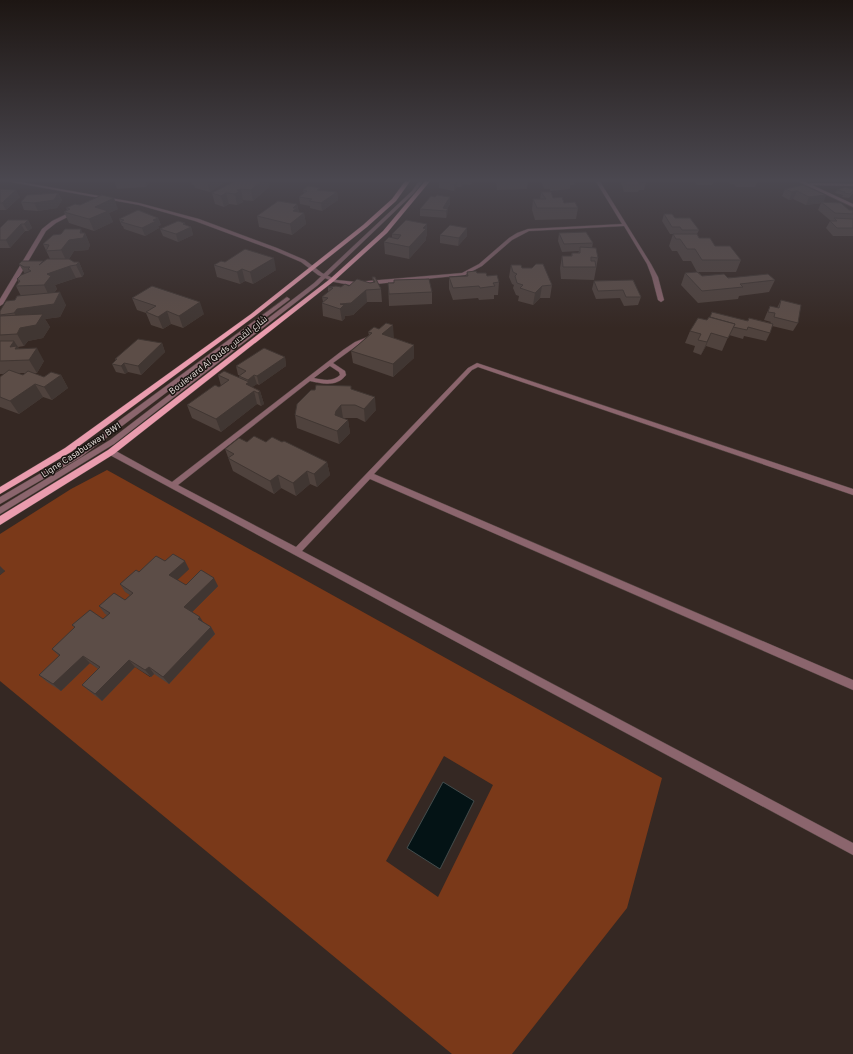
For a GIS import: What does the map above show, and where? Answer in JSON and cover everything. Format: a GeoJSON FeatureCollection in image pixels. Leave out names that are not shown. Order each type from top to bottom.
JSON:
{"type":"FeatureCollection","features":[{"type":"Feature","properties":{"kind":"main road","name":"Boulevard Al Quds شارع القدس"},"geometry":{"type":"LineString","coordinates":[[0,491],[68,450],[253,315],[361,229]]}},
{"type":"Feature","properties":{"kind":"main road","name":"Boulevard Al Quds شارع القدس"},"geometry":{"type":"LineString","coordinates":[[0,521],[111,452],[332,280],[387,229]]}},
{"type":"Feature","properties":{"kind":"street"},"geometry":{"type":"LineString","coordinates":[[0,304],[45,229]]}},
{"type":"Feature","properties":{"kind":"street"},"geometry":{"type":"LineString","coordinates":[[225,229],[275,248],[303,261],[322,275],[332,280],[356,284],[463,274],[476,269],[521,231],[529,229]]}},
{"type":"Feature","properties":{"kind":"street","name":"Ligne Casabusway BW1"},"geometry":{"type":"LineString","coordinates":[[0,501],[78,455],[322,275],[369,229]]}},
{"type":"Feature","properties":{"kind":"street","name":"Ligne Casabusway BW1"},"geometry":{"type":"LineString","coordinates":[[0,511],[112,442],[322,275],[372,229]]}},
{"type":"Feature","properties":{"kind":"street"},"geometry":{"type":"LineString","coordinates":[[628,229],[655,277],[661,300]]}},
{"type":"Feature","properties":{"kind":"street"},"geometry":{"type":"LineString","coordinates":[[173,485],[350,347],[373,337]]}},
{"type":"Feature","properties":{"kind":"street"},"geometry":{"type":"LineString","coordinates":[[309,379],[328,382],[341,378],[343,374],[342,371],[329,363]]}},
{"type":"Feature","properties":{"kind":"street"},"geometry":{"type":"LineString","coordinates":[[296,552],[470,369],[481,365],[853,492]]}},
{"type":"Feature","properties":{"kind":"street"},"geometry":{"type":"LineString","coordinates":[[111,452],[853,849]]}},
{"type":"Feature","properties":{"kind":"street"},"geometry":{"type":"LineString","coordinates":[[369,475],[853,685]]}},
{"type":"Feature","properties":{"kind":"shaded area"},"geometry":{"type":"Polygon","coordinates":[[[107,470],[662,778],[627,908],[512,1054],[452,1054],[0,681],[0,575],[5,571],[0,568],[0,534],[71,489],[107,470]],[[189,569],[126,592],[139,601],[68,663],[90,663],[107,674],[135,667],[150,677],[154,674],[189,615],[218,586],[190,593],[174,583],[189,569]],[[444,756],[386,861],[438,897],[493,785],[444,756]]]}},
{"type":"Feature","properties":{"kind":"shaded area"},"geometry":{"type":"Polygon","coordinates":[[[443,782],[474,801],[440,869],[407,848],[443,782]]]}},
{"type":"Feature","properties":{"kind":"building"},"geometry":{"type":"Polygon","coordinates":[[[0,229],[16,229],[6,240],[0,240],[0,229]]]}},
{"type":"Feature","properties":{"kind":"building"},"geometry":{"type":"Polygon","coordinates":[[[65,229],[81,229],[80,233],[85,233],[83,238],[69,240],[61,250],[46,251],[49,245],[43,244],[53,235],[61,234],[65,229]]]}},
{"type":"Feature","properties":{"kind":"building"},"geometry":{"type":"Polygon","coordinates":[[[161,229],[186,229],[176,234],[161,229]]]}},
{"type":"Feature","properties":{"kind":"building"},"geometry":{"type":"Polygon","coordinates":[[[397,229],[426,229],[409,247],[384,242],[389,237],[398,239],[401,235],[392,234],[397,229]]]}},
{"type":"Feature","properties":{"kind":"building"},"geometry":{"type":"Polygon","coordinates":[[[446,229],[466,229],[459,238],[440,235],[446,229]]]}},
{"type":"Feature","properties":{"kind":"building"},"geometry":{"type":"Polygon","coordinates":[[[681,229],[699,230],[682,230],[681,229]]]}},
{"type":"Feature","properties":{"kind":"building"},"geometry":{"type":"Polygon","coordinates":[[[586,232],[593,243],[564,244],[559,233],[586,232]]]}},
{"type":"Feature","properties":{"kind":"building"},"geometry":{"type":"Polygon","coordinates":[[[673,234],[697,234],[699,238],[710,238],[715,246],[730,246],[741,260],[702,260],[695,249],[687,249],[680,239],[676,239],[673,234]]]}},
{"type":"Feature","properties":{"kind":"building"},"geometry":{"type":"Polygon","coordinates":[[[580,247],[596,248],[598,258],[591,257],[591,261],[595,261],[596,267],[563,267],[562,256],[572,256],[572,253],[580,253],[580,247]]]}},
{"type":"Feature","properties":{"kind":"building"},"geometry":{"type":"Polygon","coordinates":[[[245,249],[274,258],[250,272],[242,269],[237,272],[214,265],[221,261],[225,262],[245,249]]]}},
{"type":"Feature","properties":{"kind":"building"},"geometry":{"type":"Polygon","coordinates":[[[47,259],[69,259],[74,262],[79,262],[76,265],[47,274],[51,276],[44,285],[16,286],[20,281],[17,279],[21,275],[31,271],[28,269],[30,267],[24,267],[19,264],[22,261],[43,261],[39,265],[47,259]]]}},
{"type":"Feature","properties":{"kind":"building"},"geometry":{"type":"Polygon","coordinates":[[[536,264],[543,264],[552,285],[542,286],[535,293],[520,288],[523,285],[517,283],[515,276],[517,274],[513,272],[511,265],[521,265],[522,268],[532,268],[536,264]]]}},
{"type":"Feature","properties":{"kind":"building"},"geometry":{"type":"Polygon","coordinates":[[[476,271],[477,273],[486,273],[487,276],[497,275],[499,282],[493,283],[495,286],[480,288],[479,286],[453,288],[449,277],[468,276],[467,272],[476,271]]]}},
{"type":"Feature","properties":{"kind":"building"},"geometry":{"type":"Polygon","coordinates":[[[697,272],[702,276],[724,274],[728,278],[768,274],[775,280],[740,284],[743,287],[702,291],[685,273],[697,272]]]}},
{"type":"Feature","properties":{"kind":"building"},"geometry":{"type":"Polygon","coordinates":[[[372,277],[375,277],[381,289],[366,290],[351,303],[340,304],[344,305],[340,309],[322,303],[328,298],[322,297],[333,288],[328,287],[341,287],[345,284],[349,286],[357,279],[370,283],[375,282],[372,277]]]}},
{"type":"Feature","properties":{"kind":"building"},"geometry":{"type":"Polygon","coordinates":[[[429,279],[432,292],[389,294],[388,283],[394,283],[394,280],[429,279]]]}},
{"type":"Feature","properties":{"kind":"building"},"geometry":{"type":"Polygon","coordinates":[[[633,280],[641,297],[626,297],[623,290],[598,291],[594,281],[633,280]]]}},
{"type":"Feature","properties":{"kind":"building"},"geometry":{"type":"Polygon","coordinates":[[[152,286],[200,302],[179,316],[167,311],[158,317],[146,312],[156,306],[132,298],[152,286]]]}},
{"type":"Feature","properties":{"kind":"building"},"geometry":{"type":"Polygon","coordinates":[[[60,292],[54,304],[17,309],[14,313],[0,315],[0,311],[6,301],[15,300],[17,296],[60,292]]]}},
{"type":"Feature","properties":{"kind":"building"},"geometry":{"type":"Polygon","coordinates":[[[781,300],[801,305],[798,323],[774,317],[775,313],[768,312],[770,306],[779,308],[781,300]]]}},
{"type":"Feature","properties":{"kind":"building"},"geometry":{"type":"Polygon","coordinates":[[[712,312],[748,321],[749,318],[773,324],[770,333],[748,327],[747,330],[733,327],[735,324],[710,317],[712,312]]]}},
{"type":"Feature","properties":{"kind":"building"},"geometry":{"type":"Polygon","coordinates":[[[43,314],[36,325],[20,328],[17,334],[0,335],[0,316],[43,314]]]}},
{"type":"Feature","properties":{"kind":"building"},"geometry":{"type":"Polygon","coordinates":[[[709,317],[735,324],[728,338],[711,333],[707,342],[698,340],[701,334],[690,331],[698,318],[707,320],[709,317]]]}},
{"type":"Feature","properties":{"kind":"building"},"geometry":{"type":"Polygon","coordinates":[[[386,323],[393,325],[382,334],[414,345],[393,364],[351,351],[372,333],[368,332],[374,327],[379,329],[386,323]]]}},
{"type":"Feature","properties":{"kind":"building"},"geometry":{"type":"Polygon","coordinates":[[[138,339],[162,343],[138,366],[124,363],[121,366],[112,364],[117,359],[115,359],[138,339]]]}},
{"type":"Feature","properties":{"kind":"building"},"geometry":{"type":"Polygon","coordinates":[[[0,341],[14,341],[10,347],[17,346],[15,349],[37,348],[29,360],[0,361],[0,341]]]}},
{"type":"Feature","properties":{"kind":"building"},"geometry":{"type":"Polygon","coordinates":[[[264,348],[285,357],[257,376],[254,375],[248,380],[239,376],[246,371],[236,366],[264,348]]]}},
{"type":"Feature","properties":{"kind":"building"},"geometry":{"type":"Polygon","coordinates":[[[9,370],[23,375],[28,371],[44,377],[51,372],[61,375],[44,387],[35,384],[10,401],[0,397],[0,377],[9,370]]]}},
{"type":"Feature","properties":{"kind":"building"},"geometry":{"type":"Polygon","coordinates":[[[224,371],[249,382],[246,384],[260,391],[258,393],[254,391],[216,419],[187,405],[215,385],[219,387],[229,380],[218,375],[224,371]]]}},
{"type":"Feature","properties":{"kind":"building"},"geometry":{"type":"Polygon","coordinates":[[[316,385],[351,386],[351,389],[375,397],[364,409],[355,405],[341,405],[336,411],[335,415],[348,420],[337,431],[295,415],[297,404],[311,390],[315,390],[316,385]]]}},
{"type":"Feature","properties":{"kind":"building"},"geometry":{"type":"Polygon","coordinates":[[[254,436],[266,442],[272,437],[282,442],[284,441],[327,462],[314,474],[307,471],[293,483],[278,475],[270,481],[228,458],[234,454],[225,449],[239,438],[247,442],[254,436]]]}},
{"type":"Feature","properties":{"kind":"building"},"geometry":{"type":"Polygon","coordinates":[[[173,554],[185,561],[169,575],[186,585],[201,570],[214,578],[184,607],[200,617],[198,619],[211,627],[163,677],[149,667],[145,670],[129,660],[95,694],[82,685],[100,667],[83,656],[53,684],[39,675],[60,655],[52,649],[75,627],[72,625],[90,610],[103,619],[110,613],[99,606],[114,593],[125,600],[133,593],[120,584],[136,570],[139,572],[156,556],[165,561],[173,554]]]}}]}
